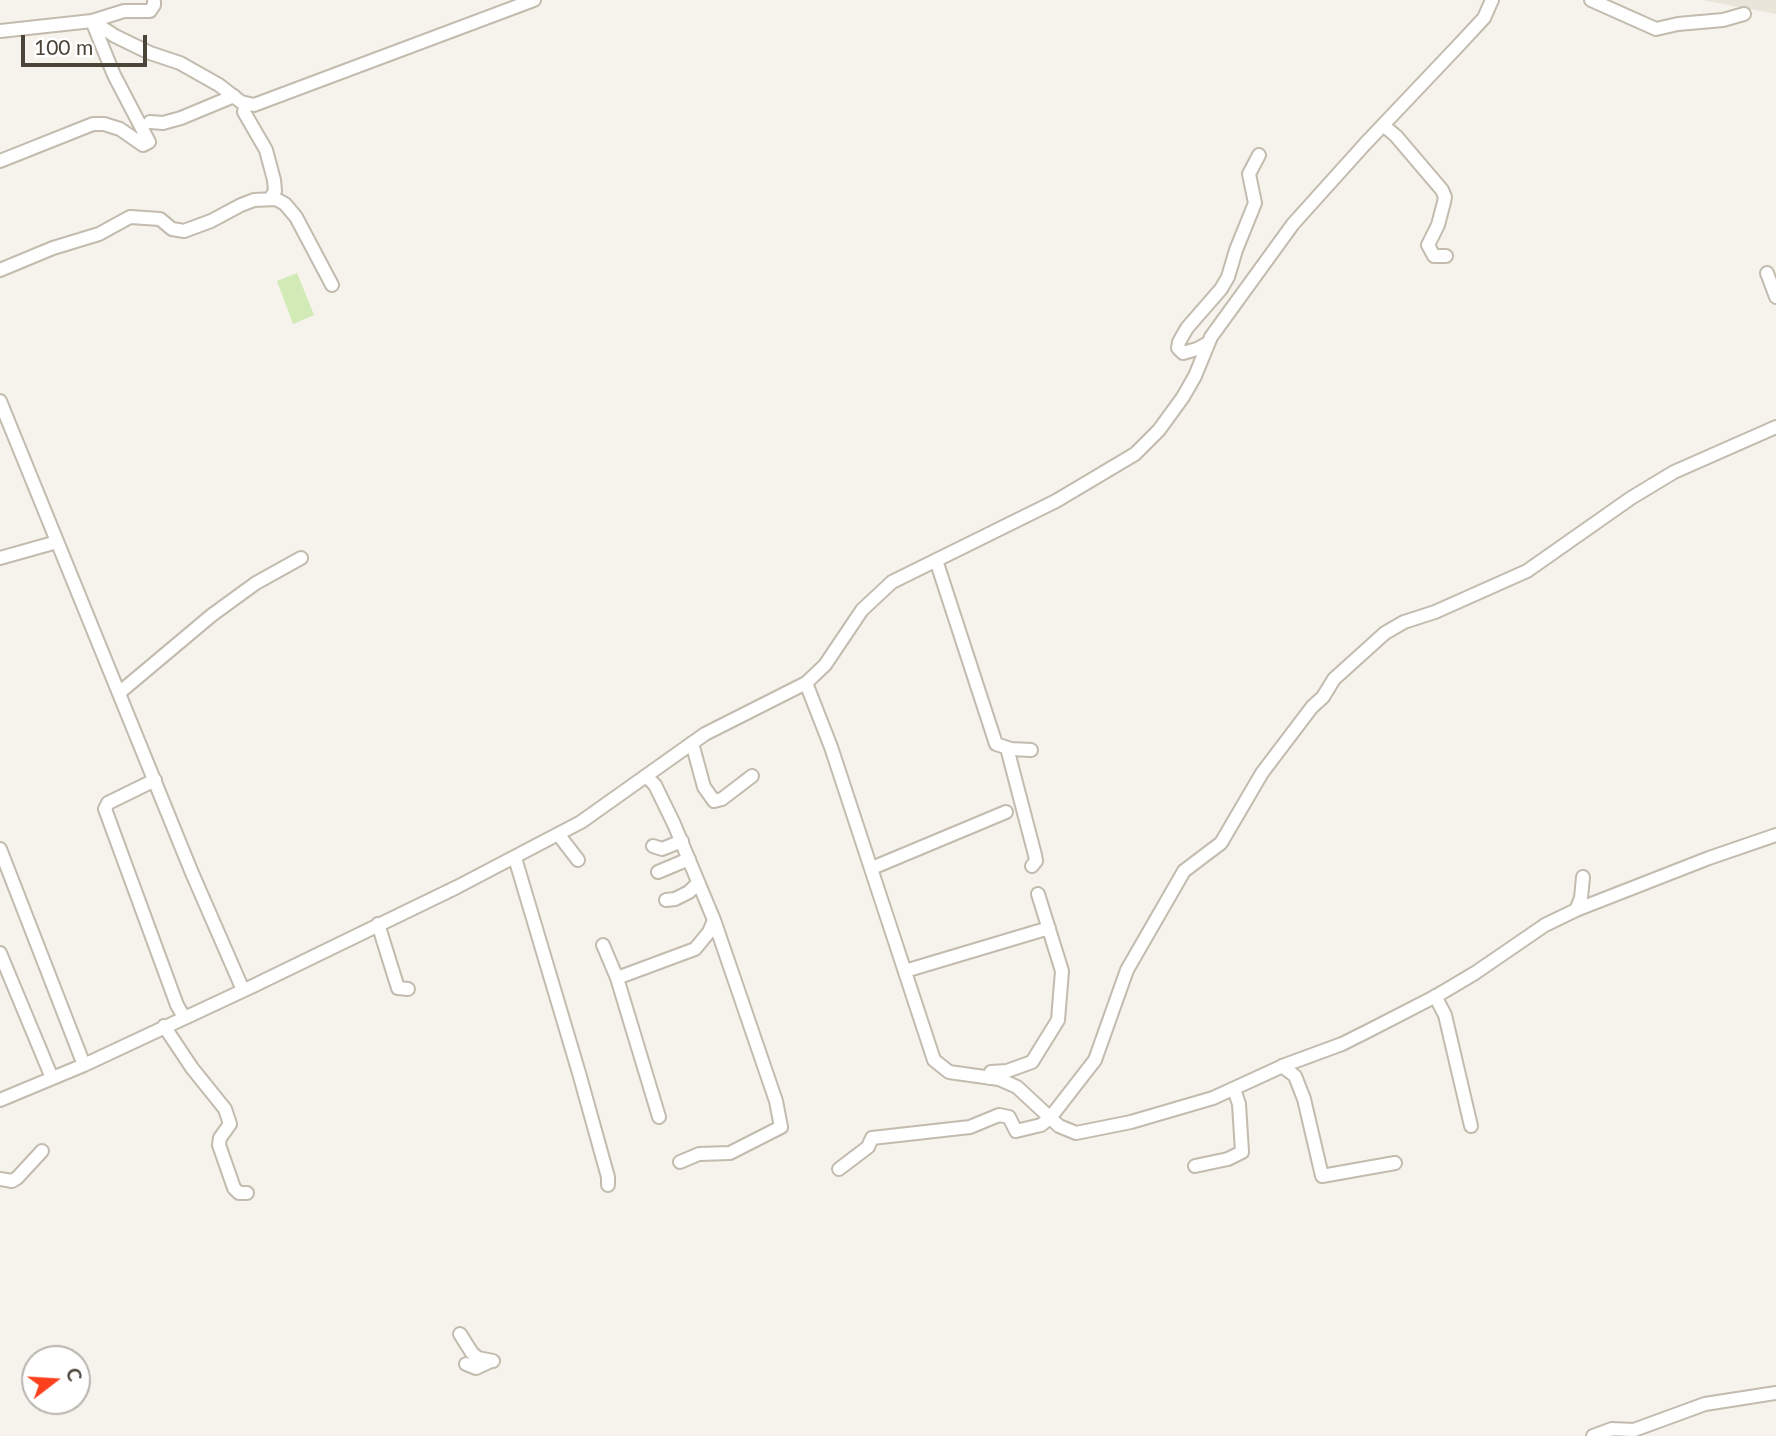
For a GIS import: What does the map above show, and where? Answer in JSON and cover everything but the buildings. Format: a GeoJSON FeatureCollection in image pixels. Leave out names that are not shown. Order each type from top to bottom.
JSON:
{"type":"FeatureCollection","features":[{"type":"Feature","properties":{"kind":"street"},"geometry":{"type":"LineString","coordinates":[[92,21],[150,53],[180,63],[246,104],[254,105],[534,0]]}},
{"type":"Feature","properties":{"kind":"street"},"geometry":{"type":"LineString","coordinates":[[0,1100],[84,1065],[243,990],[558,834],[597,811],[723,724],[806,684],[825,665],[862,610],[892,582],[1056,501],[1135,454],[1159,430],[1183,397],[1208,343],[1227,313],[1293,224],[1483,18],[1492,0]]}},
{"type":"Feature","properties":{"kind":"street"},"geometry":{"type":"LineString","coordinates":[[1591,0],[1656,29],[1723,20],[1744,14]]}},
{"type":"Feature","properties":{"kind":"street"},"geometry":{"type":"LineString","coordinates":[[0,31],[92,21],[124,11],[150,11],[154,2]]}},
{"type":"Feature","properties":{"kind":"street"},"geometry":{"type":"LineString","coordinates":[[0,161],[93,124],[120,129],[143,145],[149,142],[114,75],[92,21]]}},
{"type":"Feature","properties":{"kind":"street"},"geometry":{"type":"LineString","coordinates":[[150,122],[163,123],[181,118],[234,96]]}},
{"type":"Feature","properties":{"kind":"street"},"geometry":{"type":"LineString","coordinates":[[246,104],[244,112],[266,150],[274,180],[275,191],[270,199]]}},
{"type":"Feature","properties":{"kind":"street"},"geometry":{"type":"LineString","coordinates":[[1383,125],[1442,190],[1445,197],[1438,225],[1428,245],[1434,256],[1446,256]]}},
{"type":"Feature","properties":{"kind":"street"},"geometry":{"type":"LineString","coordinates":[[1208,343],[1183,352],[1178,348],[1178,342],[1187,328],[1228,277],[1255,203],[1250,174],[1259,155]]}},
{"type":"Feature","properties":{"kind":"street"},"geometry":{"type":"LineString","coordinates":[[0,270],[53,248],[99,234],[130,217],[160,219],[172,229],[184,231],[254,200],[270,199],[285,204],[296,217],[332,285]]}},
{"type":"Feature","properties":{"kind":"street"},"geometry":{"type":"LineString","coordinates":[[1767,273],[1776,297]]}},
{"type":"Feature","properties":{"kind":"street"},"geometry":{"type":"LineString","coordinates":[[0,401],[243,990]]}},
{"type":"Feature","properties":{"kind":"street"},"geometry":{"type":"LineString","coordinates":[[839,1169],[868,1147],[872,1138],[970,1127],[999,1115],[1009,1117],[1016,1131],[1041,1125],[1050,1118],[1095,1060],[1127,970],[1143,938],[1184,871],[1220,843],[1262,774],[1312,707],[1324,697],[1334,679],[1385,633],[1404,622],[1436,612],[1527,571],[1631,498],[1674,472],[1776,427]]}},
{"type":"Feature","properties":{"kind":"street"},"geometry":{"type":"LineString","coordinates":[[0,558],[57,542]]}},
{"type":"Feature","properties":{"kind":"street"},"geometry":{"type":"LineString","coordinates":[[120,693],[212,615],[256,583],[301,558]]}},
{"type":"Feature","properties":{"kind":"street"},"geometry":{"type":"LineString","coordinates":[[936,560],[996,744],[1031,750]]}},
{"type":"Feature","properties":{"kind":"street"},"geometry":{"type":"LineString","coordinates":[[806,684],[831,747],[934,1060],[949,1072],[999,1079],[1017,1087],[1050,1118],[1070,1132],[1082,1133],[1179,1109],[1342,1044],[1435,996],[1475,973],[1545,925],[1576,910],[1776,835]]}},
{"type":"Feature","properties":{"kind":"street"},"geometry":{"type":"LineString","coordinates":[[692,743],[704,786],[714,801],[722,799],[752,776]]}},
{"type":"Feature","properties":{"kind":"street"},"geometry":{"type":"LineString","coordinates":[[1007,748],[1035,855],[1036,861],[1032,866]]}},
{"type":"Feature","properties":{"kind":"street"},"geometry":{"type":"LineString","coordinates":[[646,776],[655,785],[714,920],[776,1101],[781,1127],[730,1153],[699,1154],[680,1162]]}},
{"type":"Feature","properties":{"kind":"street"},"geometry":{"type":"LineString","coordinates":[[155,780],[108,803],[105,809],[177,1006],[184,1017]]}},
{"type":"Feature","properties":{"kind":"street"},"geometry":{"type":"LineString","coordinates":[[872,868],[1006,812]]}},
{"type":"Feature","properties":{"kind":"street"},"geometry":{"type":"LineString","coordinates":[[558,834],[578,860]]}},
{"type":"Feature","properties":{"kind":"street"},"geometry":{"type":"LineString","coordinates":[[653,846],[662,849],[681,841]]}},
{"type":"Feature","properties":{"kind":"street"},"geometry":{"type":"LineString","coordinates":[[0,849],[84,1065]]}},
{"type":"Feature","properties":{"kind":"street"},"geometry":{"type":"LineString","coordinates":[[514,858],[579,1073],[608,1185]]}},
{"type":"Feature","properties":{"kind":"street"},"geometry":{"type":"LineString","coordinates":[[658,872],[689,859]]}},
{"type":"Feature","properties":{"kind":"street"},"geometry":{"type":"LineString","coordinates":[[1576,910],[1581,898],[1583,877]]}},
{"type":"Feature","properties":{"kind":"street"},"geometry":{"type":"LineString","coordinates":[[666,900],[682,895],[698,883]]}},
{"type":"Feature","properties":{"kind":"street"},"geometry":{"type":"LineString","coordinates":[[989,1078],[991,1072],[1007,1071],[1032,1062],[1058,1020],[1062,971],[1038,894]]}},
{"type":"Feature","properties":{"kind":"street"},"geometry":{"type":"LineString","coordinates":[[617,978],[695,949],[709,932],[714,920]]}},
{"type":"Feature","properties":{"kind":"street"},"geometry":{"type":"LineString","coordinates":[[379,924],[398,988],[408,989]]}},
{"type":"Feature","properties":{"kind":"street"},"geometry":{"type":"LineString","coordinates":[[905,971],[1049,928]]}},
{"type":"Feature","properties":{"kind":"street"},"geometry":{"type":"LineString","coordinates":[[603,946],[617,978],[659,1117]]}},
{"type":"Feature","properties":{"kind":"street"},"geometry":{"type":"LineString","coordinates":[[0,953],[52,1078]]}},
{"type":"Feature","properties":{"kind":"street"},"geometry":{"type":"LineString","coordinates":[[1435,996],[1445,1014],[1471,1126]]}},
{"type":"Feature","properties":{"kind":"street"},"geometry":{"type":"LineString","coordinates":[[164,1026],[192,1068],[225,1109],[230,1124],[219,1144],[234,1188],[239,1193],[247,1193]]}},
{"type":"Feature","properties":{"kind":"street"},"geometry":{"type":"LineString","coordinates":[[1282,1066],[1295,1076],[1304,1099],[1322,1176],[1395,1163]]}},
{"type":"Feature","properties":{"kind":"street"},"geometry":{"type":"LineString","coordinates":[[1195,1166],[1242,1152],[1234,1088]]}},
{"type":"Feature","properties":{"kind":"street"},"geometry":{"type":"LineString","coordinates":[[0,1179],[12,1181],[18,1178],[42,1151]]}},
{"type":"Feature","properties":{"kind":"street"},"geometry":{"type":"LineString","coordinates":[[460,1334],[478,1358],[494,1360],[476,1368],[466,1364]]}},
{"type":"Feature","properties":{"kind":"street"},"geometry":{"type":"LineString","coordinates":[[1592,1436],[1612,1429],[1634,1430],[1705,1404],[1776,1393]]}},
{"type":"Feature","properties":{"kind":"shaded area"},"geometry":{"type":"Polygon","coordinates":[[[1702,0],[1776,0],[1776,14],[1702,0]]]}},
{"type":"Feature","properties":{"kind":"green space"},"geometry":{"type":"Polygon","coordinates":[[[297,273],[314,315],[293,324],[277,281],[297,273]]]}}]}
